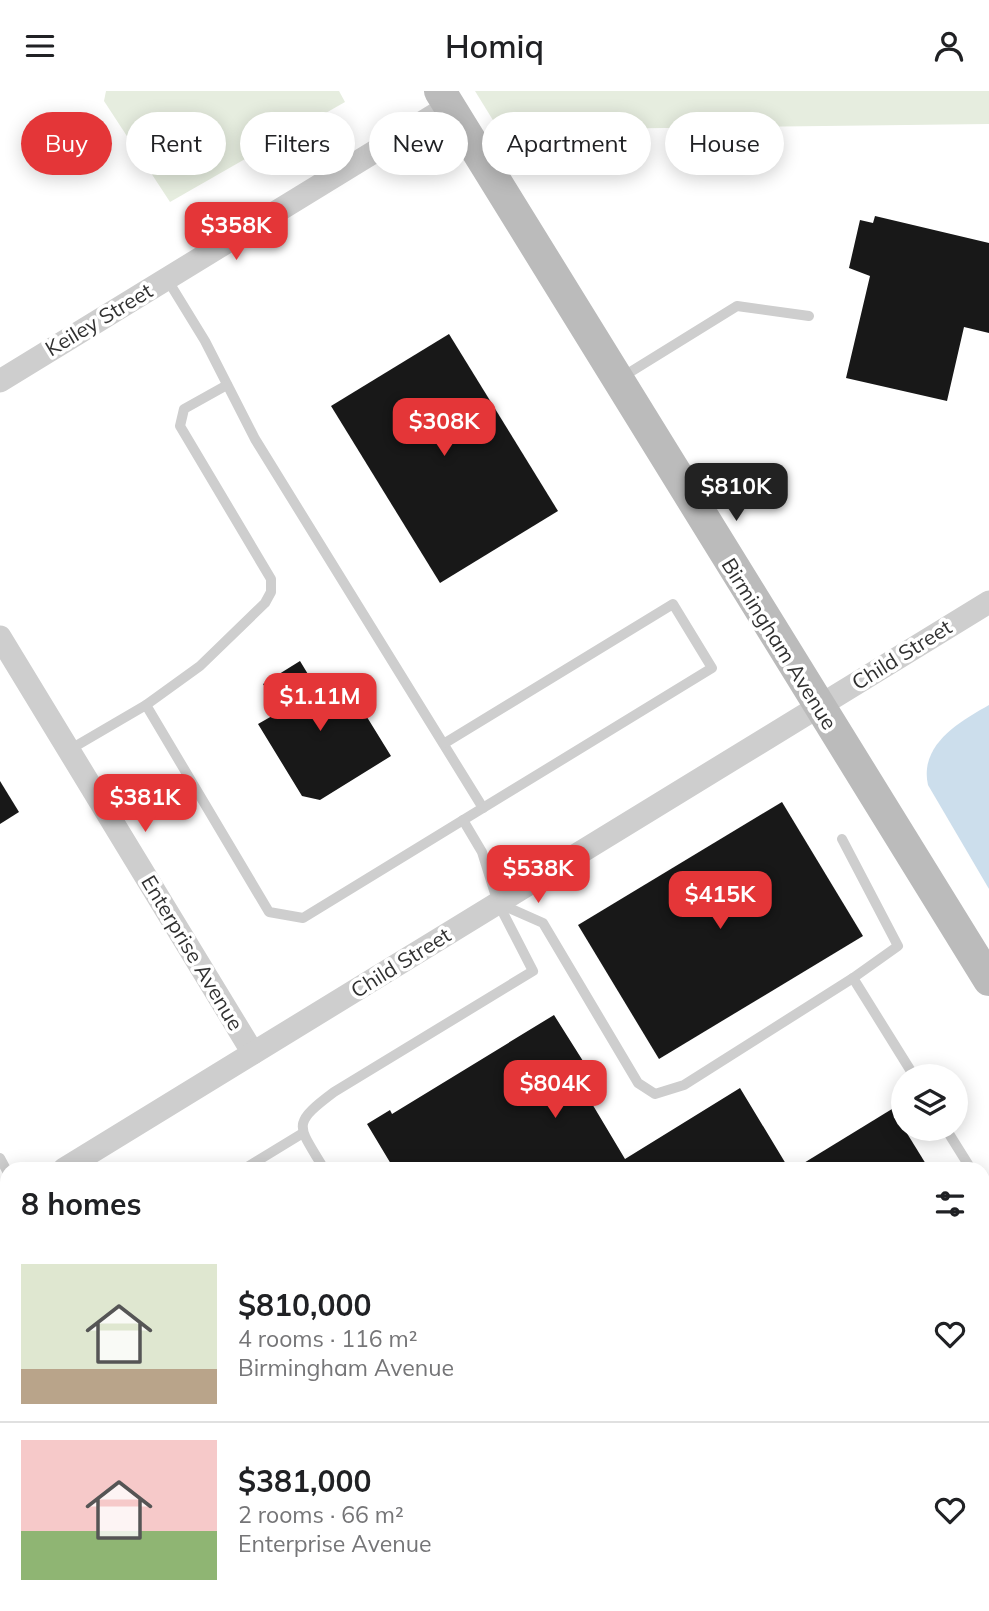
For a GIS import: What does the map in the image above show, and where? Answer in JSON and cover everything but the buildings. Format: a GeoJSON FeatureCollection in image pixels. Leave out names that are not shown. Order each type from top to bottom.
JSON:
{"type":"FeatureCollection","features":[{"type":"Feature","properties":{"kind":"main road","name":"Birmingham Avenue"},"geometry":{"type":"LineString","coordinates":[[445,98],[818,707],[989,980]]}},
{"type":"Feature","properties":{"kind":"street","name":"Keiley Street"},"geometry":{"type":"LineString","coordinates":[[0,381],[167,279],[445,98]]}},
{"type":"Feature","properties":{"kind":"street","name":"Child Street"},"geometry":{"type":"LineString","coordinates":[[75,1162],[989,602]]}},
{"type":"Feature","properties":{"kind":"street","name":"Enterprise Avenue"},"geometry":{"type":"LineString","coordinates":[[0,637],[253,1053]]}},
{"type":"Feature","properties":{"kind":"lane"},"geometry":{"type":"LineString","coordinates":[[167,279],[255,439],[483,808]]}},
{"type":"Feature","properties":{"kind":"lane"},"geometry":{"type":"LineString","coordinates":[[617,380],[737,306],[809,316]]}},
{"type":"Feature","properties":{"kind":"lane"},"geometry":{"type":"LineString","coordinates":[[69,750],[146,705],[200,666],[265,603],[271,592],[271,579],[180,426],[184,409],[227,385]]}},
{"type":"Feature","properties":{"kind":"lane"},"geometry":{"type":"LineString","coordinates":[[146,705],[269,912],[303,918],[712,668],[673,604],[445,743]]}},
{"type":"Feature","properties":{"kind":"lane"},"geometry":{"type":"LineString","coordinates":[[320,1162],[303,1133],[304,1115],[334,1092],[533,971],[498,903],[482,852],[463,820]]}},
{"type":"Feature","properties":{"kind":"lane"},"geometry":{"type":"LineString","coordinates":[[498,903],[543,923],[638,1083],[655,1094],[684,1084],[853,978],[898,946],[842,839]]}},
{"type":"Feature","properties":{"kind":"lane"},"geometry":{"type":"LineString","coordinates":[[853,978],[907,1064]]}},
{"type":"Feature","properties":{"kind":"lane"},"geometry":{"type":"LineString","coordinates":[[255,1162],[303,1133]]}},
{"type":"Feature","properties":{"kind":"lane"},"geometry":{"type":"LineString","coordinates":[[954,1141],[967,1162]]}},
{"type":"Feature","properties":{"kind":"shaded area"},"geometry":{"type":"Polygon","coordinates":[[[106,91],[339,91],[345,102],[328,112],[240,112],[240,162],[226,170],[226,112],[126,112],[126,135],[104,101],[106,91]]]}},
{"type":"Feature","properties":{"kind":"shaded area"},"geometry":{"type":"Polygon","coordinates":[[[475,91],[989,91],[989,124],[784,127],[784,112],[665,112],[665,128],[651,128],[651,112],[488,112],[475,91]]]}},
{"type":"Feature","properties":{"kind":"shaded area"},"geometry":{"type":"Polygon","coordinates":[[[152,175],[217,175],[170,202],[152,175]]]}},
{"type":"Feature","properties":{"kind":"water"},"geometry":{"type":"Polygon","coordinates":[[[989,705],[989,889],[928,785],[927,771],[935,747],[944,736],[989,705]]]}}]}
